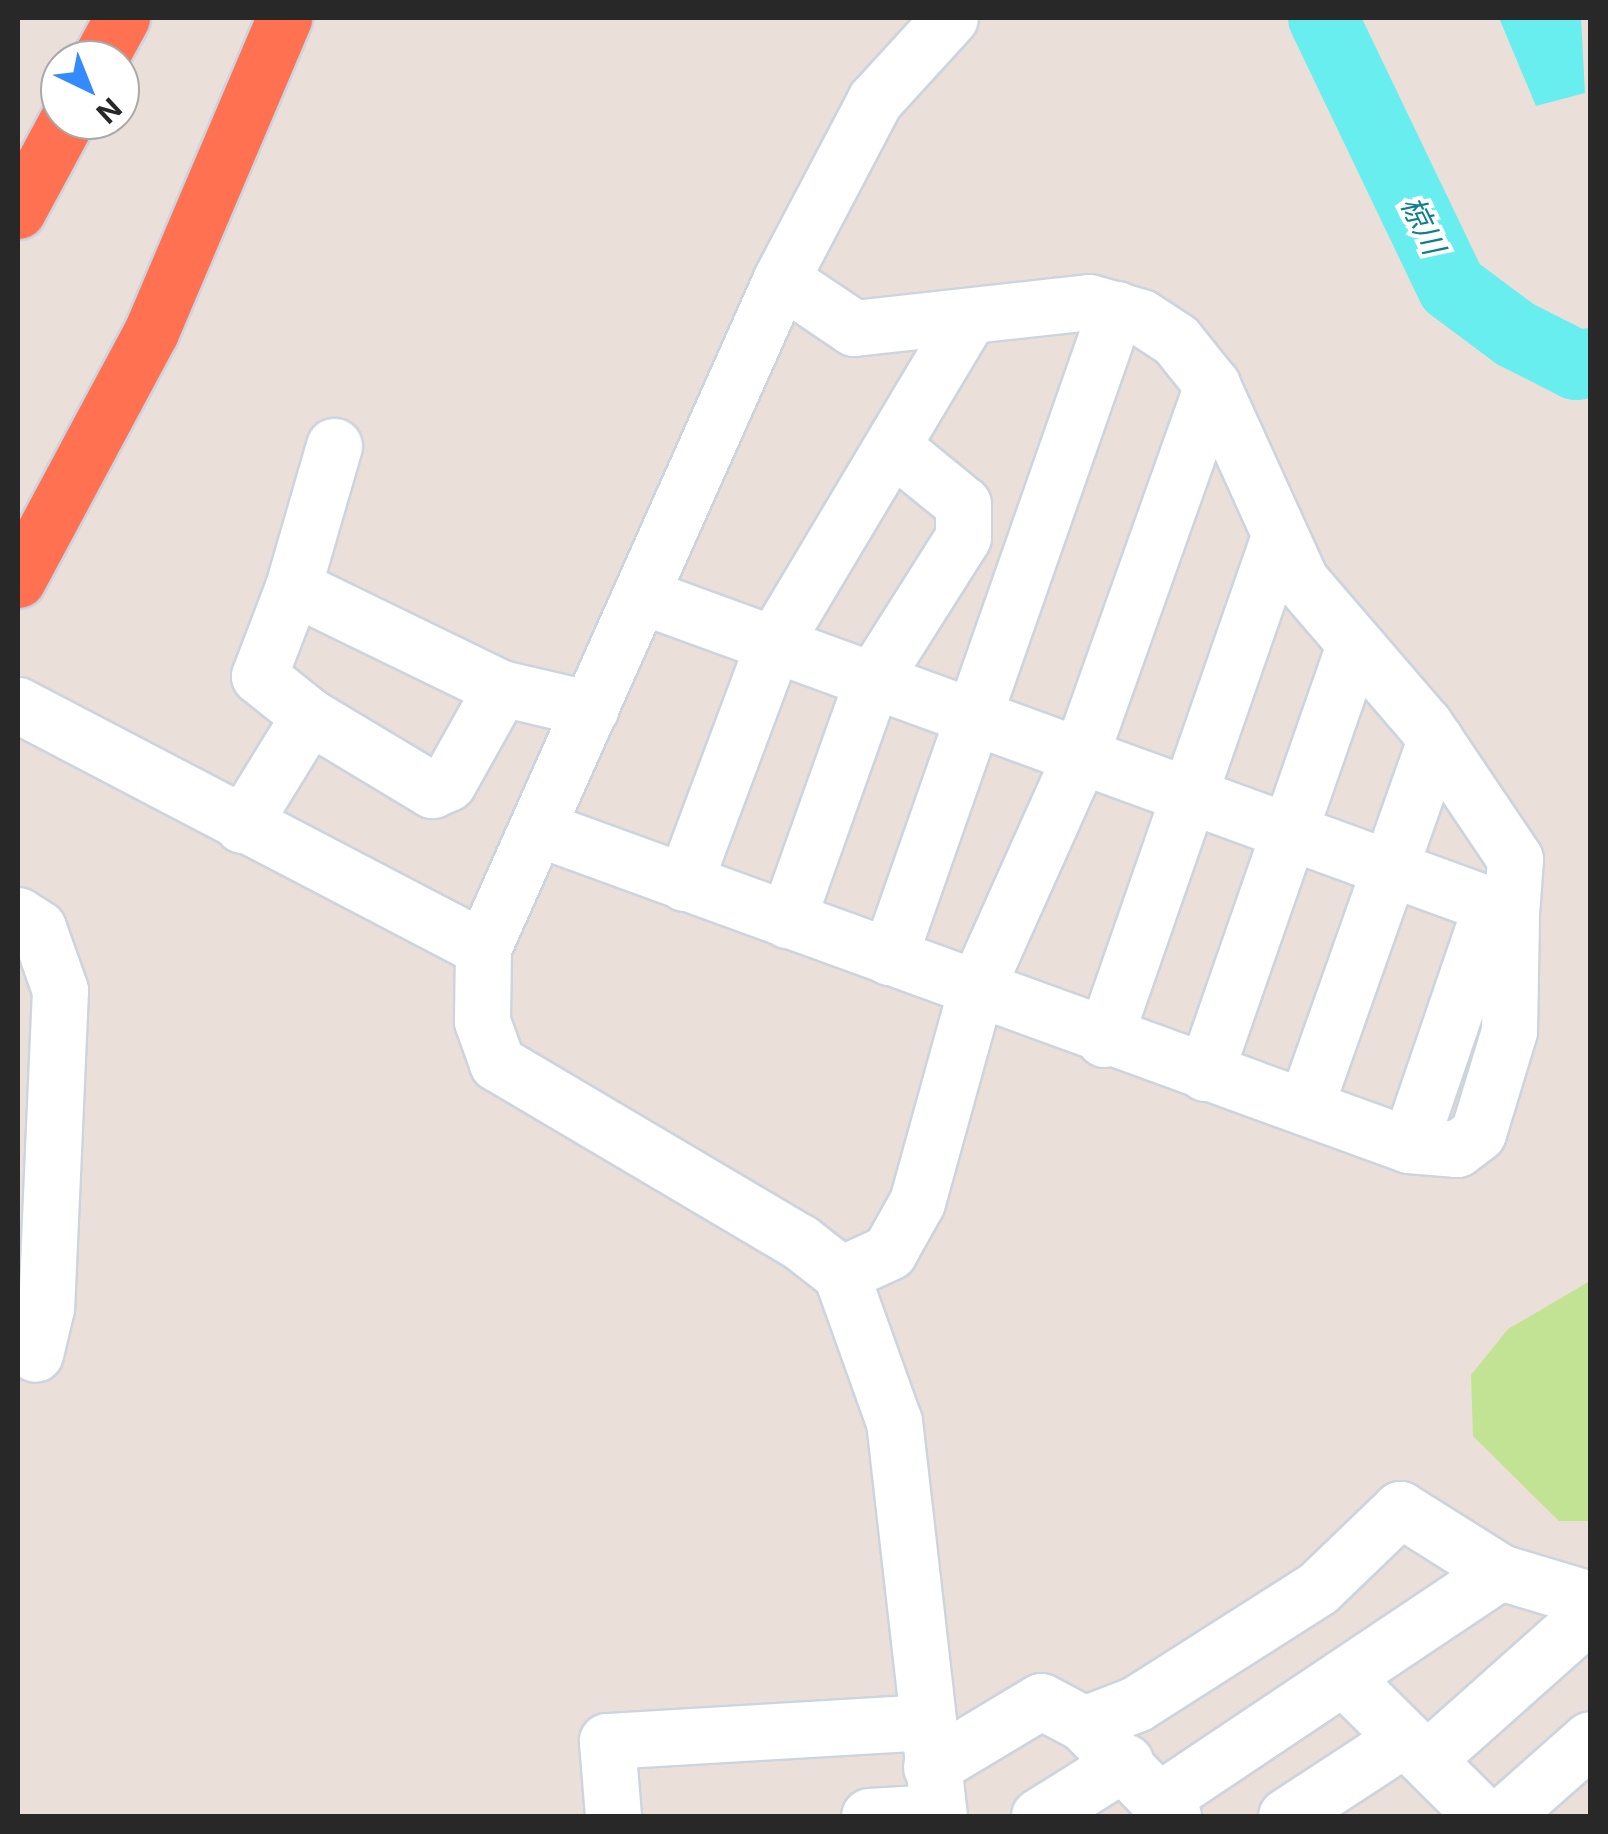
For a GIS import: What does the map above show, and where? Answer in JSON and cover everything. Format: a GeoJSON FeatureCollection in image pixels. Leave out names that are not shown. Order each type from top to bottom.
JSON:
{"type":"FeatureCollection","features":[{"type":"Feature","properties":{"kind":"highway"},"geometry":{"type":"LineString","coordinates":[[110,40],[122,18]]}},
{"type":"Feature","properties":{"kind":"highway"},"geometry":{"type":"LineString","coordinates":[[18,580],[151,332],[284,18]]}},
{"type":"Feature","properties":{"kind":"highway"},"geometry":{"type":"LineString","coordinates":[[18,211],[56,140]]}},
{"type":"Feature","properties":{"kind":"street"},"geometry":{"type":"LineString","coordinates":[[933,1780],[894,1422],[841,1274],[784,1232],[497,1063],[482,1022],[483,948],[781,279],[875,100],[950,18]]}},
{"type":"Feature","properties":{"kind":"street"},"geometry":{"type":"LineString","coordinates":[[537,828],[1104,1039],[1409,1145],[1456,1149],[1478,1133],[1509,1031],[1501,909],[1515,858],[1435,740],[1354,646],[1277,542],[1212,385],[1176,340],[1116,308],[1036,302],[970,316],[854,328],[781,279]]}},
{"type":"Feature","properties":{"kind":"street"},"geometry":{"type":"LineString","coordinates":[[889,958],[1116,308]]}},
{"type":"Feature","properties":{"kind":"street"},"geometry":{"type":"LineString","coordinates":[[684,883],[773,645],[970,316]]}},
{"type":"Feature","properties":{"kind":"street"},"geometry":{"type":"LineString","coordinates":[[841,1274],[889,1252],[917,1202],[976,989],[1080,756],[1212,385]]}},
{"type":"Feature","properties":{"kind":"street"},"geometry":{"type":"LineString","coordinates":[[334,446],[293,586],[258,676],[309,716],[432,790],[448,782],[502,688]]}},
{"type":"Feature","properties":{"kind":"street"},"geometry":{"type":"LineString","coordinates":[[787,920],[872,682],[963,537],[962,504],[893,447]]}},
{"type":"Feature","properties":{"kind":"street"},"geometry":{"type":"LineString","coordinates":[[1104,1039],[1277,542]]}},
{"type":"Feature","properties":{"kind":"street"},"geometry":{"type":"LineString","coordinates":[[293,586],[502,688],[591,709]]}},
{"type":"Feature","properties":{"kind":"street"},"geometry":{"type":"LineString","coordinates":[[642,596],[1501,909]]}},
{"type":"Feature","properties":{"kind":"street"},"geometry":{"type":"LineString","coordinates":[[1205,1073],[1354,646]]}},
{"type":"Feature","properties":{"kind":"street"},"geometry":{"type":"LineString","coordinates":[[18,705],[483,948]]}},
{"type":"Feature","properties":{"kind":"street"},"geometry":{"type":"LineString","coordinates":[[242,824],[309,716]]}},
{"type":"Feature","properties":{"kind":"street"},"geometry":{"type":"LineString","coordinates":[[1304,1107],[1435,740]]}},
{"type":"Feature","properties":{"kind":"street"},"geometry":{"type":"LineString","coordinates":[[18,915],[38,928],[60,990],[46,1308],[36,1354]]}},
{"type":"Feature","properties":{"kind":"street"},"geometry":{"type":"LineString","coordinates":[[1084,1724],[1136,1704],[1318,1588],[1400,1509],[1500,1572],[1590,1599]]}},
{"type":"Feature","properties":{"kind":"street"},"geometry":{"type":"LineString","coordinates":[[1040,1816],[1152,1793],[1344,1678],[1500,1572]]}},
{"type":"Feature","properties":{"kind":"street"},"geometry":{"type":"LineString","coordinates":[[1286,1816],[1416,1749],[1590,1614]]}},
{"type":"Feature","properties":{"kind":"street"},"geometry":{"type":"LineString","coordinates":[[1344,1678],[1479,1814],[1590,1739]]}},
{"type":"Feature","properties":{"kind":"street"},"geometry":{"type":"LineString","coordinates":[[869,1816],[933,1780],[1041,1702],[1084,1724],[1152,1793]]}},
{"type":"Feature","properties":{"kind":"street"},"geometry":{"type":"LineString","coordinates":[[613,1816],[607,1741],[933,1780]]}},
{"type":"Feature","properties":{"kind":"green space"},"geometry":{"type":"Polygon","coordinates":[[[1590,1281],[1590,1521],[1559,1521],[1473,1436],[1471,1375],[1508,1329],[1590,1281]]]}},
{"type":"Feature","properties":{"kind":"water"},"geometry":{"type":"Polygon","coordinates":[[[1499,18],[1581,18],[1585,93],[1536,106],[1499,18]]]}},
{"type":"Feature","properties":{"kind":"waterway","name":"椋川"},"geometry":{"type":"LineString","coordinates":[[1323,18],[1452,287],[1515,334],[1576,365],[1590,363]]}}]}
